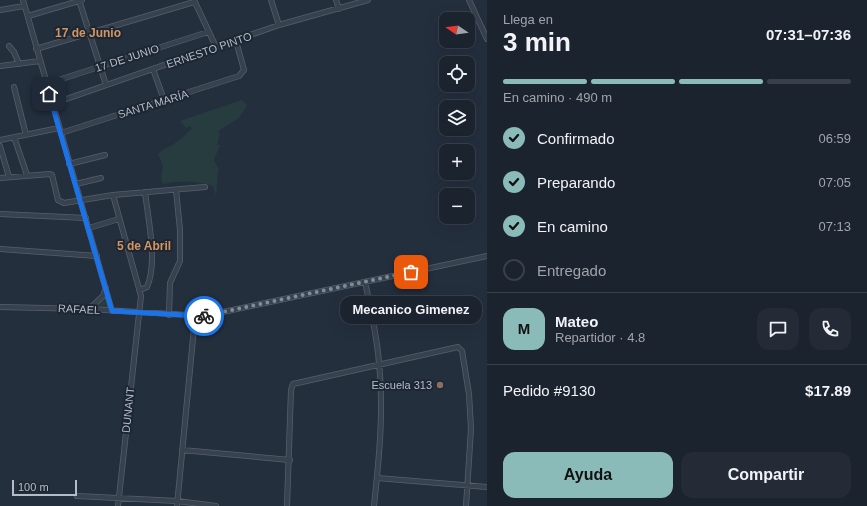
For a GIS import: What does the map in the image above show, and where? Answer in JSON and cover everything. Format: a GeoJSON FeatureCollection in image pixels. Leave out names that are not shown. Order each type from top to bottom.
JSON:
{"type":"FeatureCollection","features":[{"type":"Feature","properties":{"kind":"street"},"geometry":{"type":"LineString","coordinates":[[23,0],[112,311]]}},
{"type":"Feature","properties":{"kind":"street"},"geometry":{"type":"LineString","coordinates":[[28,16],[80,0],[106,85]]}},
{"type":"Feature","properties":{"kind":"street"},"geometry":{"type":"LineString","coordinates":[[271,0],[279,25]]}},
{"type":"Feature","properties":{"kind":"street"},"geometry":{"type":"LineString","coordinates":[[336,0],[339,9]]}},
{"type":"Feature","properties":{"kind":"street","name":"ERNESTO PINTO"},"geometry":{"type":"LineString","coordinates":[[52,104],[279,25],[368,0]]}},
{"type":"Feature","properties":{"kind":"street"},"geometry":{"type":"LineString","coordinates":[[475,0],[470,2],[487,38]]}},
{"type":"Feature","properties":{"kind":"street"},"geometry":{"type":"LineString","coordinates":[[36,49],[194,1],[216,48]]}},
{"type":"Feature","properties":{"kind":"street"},"geometry":{"type":"LineString","coordinates":[[0,10],[24,6]]}},
{"type":"Feature","properties":{"kind":"street","name":"17 DE JUNIO"},"geometry":{"type":"LineString","coordinates":[[46,84],[208,32]]}},
{"type":"Feature","properties":{"kind":"street","name":"SANTA MARÍA"},"geometry":{"type":"LineString","coordinates":[[0,140],[60,130],[164,100],[239,76],[243,73],[244,68],[236,41]]}},
{"type":"Feature","properties":{"kind":"street"},"geometry":{"type":"LineString","coordinates":[[9,46],[14,52],[19,64]]}},
{"type":"Feature","properties":{"kind":"street"},"geometry":{"type":"LineString","coordinates":[[0,66],[40,61]]}},
{"type":"Feature","properties":{"kind":"street"},"geometry":{"type":"LineString","coordinates":[[153,69],[164,100]]}},
{"type":"Feature","properties":{"kind":"street"},"geometry":{"type":"LineString","coordinates":[[14,86],[26,135]]}},
{"type":"Feature","properties":{"kind":"street"},"geometry":{"type":"LineString","coordinates":[[14,137],[27,175]]}},
{"type":"Feature","properties":{"kind":"street"},"geometry":{"type":"LineString","coordinates":[[0,147],[9,177]]}},
{"type":"Feature","properties":{"kind":"street"},"geometry":{"type":"LineString","coordinates":[[69,164],[105,155]]}},
{"type":"Feature","properties":{"kind":"street"},"geometry":{"type":"LineString","coordinates":[[0,178],[50,174],[52,175],[60,202],[204,187]]}},
{"type":"Feature","properties":{"kind":"street"},"geometry":{"type":"LineString","coordinates":[[76,184],[101,178]]}},
{"type":"Feature","properties":{"kind":"street"},"geometry":{"type":"LineString","coordinates":[[169,315],[170,283],[180,261],[180,230],[176,190]]}},
{"type":"Feature","properties":{"kind":"street"},"geometry":{"type":"LineString","coordinates":[[113,196],[140,290],[147,287],[152,257],[145,192]]}},
{"type":"Feature","properties":{"kind":"street"},"geometry":{"type":"LineString","coordinates":[[0,214],[86,218]]}},
{"type":"Feature","properties":{"kind":"street"},"geometry":{"type":"LineString","coordinates":[[89,228],[120,219]]}},
{"type":"Feature","properties":{"kind":"street"},"geometry":{"type":"LineString","coordinates":[[0,249],[97,256]]}},
{"type":"Feature","properties":{"kind":"street","name":"RAFAEL"},"geometry":{"type":"LineString","coordinates":[[0,307],[211,316],[487,256]]}},
{"type":"Feature","properties":{"kind":"street"},"geometry":{"type":"LineString","coordinates":[[366,282],[380,364],[381,420],[374,506]]}},
{"type":"Feature","properties":{"kind":"street"},"geometry":{"type":"LineString","coordinates":[[89,310],[103,296],[106,288]]}},
{"type":"Feature","properties":{"kind":"street","name":"DUNANT"},"geometry":{"type":"LineString","coordinates":[[118,506],[140,290]]}},
{"type":"Feature","properties":{"kind":"street"},"geometry":{"type":"LineString","coordinates":[[177,503],[195,316]]}},
{"type":"Feature","properties":{"kind":"street"},"geometry":{"type":"LineString","coordinates":[[287,506],[290,460],[291,390],[293,384],[458,347],[462,351],[469,394],[472,429],[466,506]]}},
{"type":"Feature","properties":{"kind":"street"},"geometry":{"type":"LineString","coordinates":[[182,450],[290,460]]}},
{"type":"Feature","properties":{"kind":"street"},"geometry":{"type":"LineString","coordinates":[[377,478],[487,487]]}},
{"type":"Feature","properties":{"kind":"street"},"geometry":{"type":"LineString","coordinates":[[77,496],[119,497],[216,506]]}},
{"type":"Feature","properties":{"kind":"green space"},"geometry":{"type":"Polygon","coordinates":[[[242,100],[247,105],[239,118],[218,131],[220,134],[217,145],[220,145],[214,160],[219,170],[216,195],[213,186],[201,183],[182,182],[163,184],[161,180],[163,166],[158,154],[174,144],[192,129],[190,126],[186,128],[180,121],[242,100]]]}},
{"type":"Feature","properties":{"kind":"green space"},"geometry":{"type":"Polygon","coordinates":[[[105,296],[109,308],[97,309],[96,307],[105,296]]]}},
{"type":"Feature","properties":{"kind":"way so far"},"geometry":{"type":"LineString","coordinates":[[204,316],[211,316],[411,272]]}},
{"type":"Feature","properties":{"kind":"place","name":"Mecanico Gimenez"},"geometry":{"type":"Point","coordinates":[411,272]}},
{"type":"Feature","properties":{"kind":"place","name":"Escuela 313"},"geometry":{"type":"Point","coordinates":[440,385]}},
{"type":"Feature","properties":{"kind":"district","name":"17 de Junio"},"geometry":{"type":"Point","coordinates":[88,33]}},
{"type":"Feature","properties":{"kind":"district","name":"5 de Abril"},"geometry":{"type":"Point","coordinates":[144,246]}},
{"type":"Feature","properties":{"kind":"route"},"geometry":{"type":"LineString","coordinates":[[49,94],[112,311],[204,316]]}}]}
